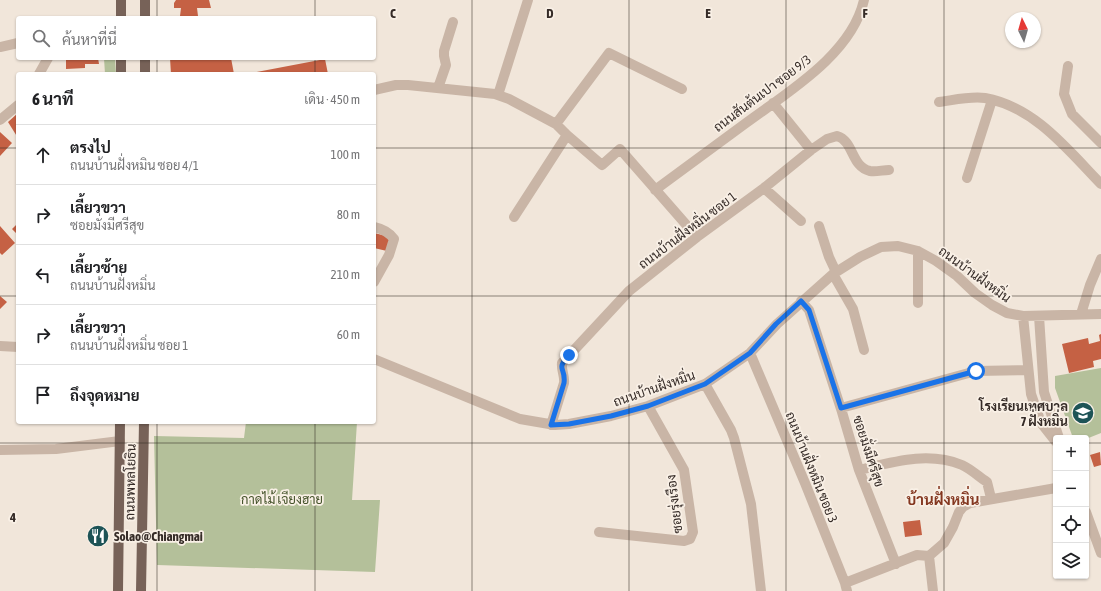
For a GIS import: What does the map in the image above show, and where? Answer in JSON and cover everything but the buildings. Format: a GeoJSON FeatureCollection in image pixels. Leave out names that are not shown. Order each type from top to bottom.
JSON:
{"type":"FeatureCollection","features":[{"type":"Feature","properties":{"kind":"main road"},"geometry":{"type":"LineString","coordinates":[[121,0],[121,16]]}},
{"type":"Feature","properties":{"kind":"main road"},"geometry":{"type":"LineString","coordinates":[[145,0],[145,16]]}},
{"type":"Feature","properties":{"kind":"main road"},"geometry":{"type":"LineString","coordinates":[[121,60],[121,72]]}},
{"type":"Feature","properties":{"kind":"main road"},"geometry":{"type":"LineString","coordinates":[[145,60],[145,72]]}},
{"type":"Feature","properties":{"kind":"main road","name":"ถนนพหลโยธิน"},"geometry":{"type":"LineString","coordinates":[[118,591],[120,424]]}},
{"type":"Feature","properties":{"kind":"main road","name":"ถนนพหลโยธิน"},"geometry":{"type":"LineString","coordinates":[[141,591],[144,424]]}},
{"type":"Feature","properties":{"kind":"street"},"geometry":{"type":"LineString","coordinates":[[498,95],[528,0]]}},
{"type":"Feature","properties":{"kind":"street","name":"ถนนสันต้นเปา ซอย 9/3"},"geometry":{"type":"LineString","coordinates":[[655,190],[814,73],[847,38],[862,8],[864,0]]}},
{"type":"Feature","properties":{"kind":"street"},"geometry":{"type":"LineString","coordinates":[[438,88],[446,65],[444,50],[453,22]]}},
{"type":"Feature","properties":{"kind":"street"},"geometry":{"type":"LineString","coordinates":[[0,46],[16,43]]}},
{"type":"Feature","properties":{"kind":"street"},"geometry":{"type":"LineString","coordinates":[[556,124],[609,53],[682,89]]}},
{"type":"Feature","properties":{"kind":"street"},"geometry":{"type":"LineString","coordinates":[[40,72],[47,60]]}},
{"type":"Feature","properties":{"kind":"street"},"geometry":{"type":"LineString","coordinates":[[1068,66],[1064,94],[1072,114],[1101,143]]}},
{"type":"Feature","properties":{"kind":"street"},"geometry":{"type":"LineString","coordinates":[[376,90],[396,85],[498,95],[509,99],[556,124],[567,136],[602,165],[620,149],[697,237]]}},
{"type":"Feature","properties":{"kind":"street"},"geometry":{"type":"LineString","coordinates":[[939,102],[976,98],[992,100],[1010,106],[1043,126],[1101,184]]}},
{"type":"Feature","properties":{"kind":"street"},"geometry":{"type":"LineString","coordinates":[[967,178],[992,100]]}},
{"type":"Feature","properties":{"kind":"street"},"geometry":{"type":"LineString","coordinates":[[773,103],[811,150]]}},
{"type":"Feature","properties":{"kind":"street"},"geometry":{"type":"LineString","coordinates":[[0,120],[16,107]]}},
{"type":"Feature","properties":{"kind":"street"},"geometry":{"type":"LineString","coordinates":[[514,217],[567,136]]}},
{"type":"Feature","properties":{"kind":"street","name":"ถนนบ้านฝั่งหมิ่น ซอย 1"},"geometry":{"type":"LineString","coordinates":[[551,425],[564,383],[561,367],[562,363],[625,294],[697,237],[764,188],[811,150],[832,136],[836,136],[846,141],[860,166],[871,171],[889,170]]}},
{"type":"Feature","properties":{"kind":"street"},"geometry":{"type":"LineString","coordinates":[[764,188],[801,221]]}},
{"type":"Feature","properties":{"kind":"street"},"geometry":{"type":"LineString","coordinates":[[819,226],[834,273],[852,309],[864,350]]}},
{"type":"Feature","properties":{"kind":"street"},"geometry":{"type":"LineString","coordinates":[[376,227],[389,233],[394,239],[389,255],[376,278]]}},
{"type":"Feature","properties":{"kind":"street","name":"ถนนบ้านฝั่งหมิ่น"},"geometry":{"type":"LineString","coordinates":[[376,360],[520,419],[551,425],[569,424],[611,416],[648,406],[705,384],[750,353],[776,324],[834,273],[860,257],[881,248],[898,246],[918,251],[936,261],[957,276],[975,293],[1007,313],[1023,316],[1101,314]]}},
{"type":"Feature","properties":{"kind":"street"},"geometry":{"type":"LineString","coordinates":[[918,251],[918,303]]}},
{"type":"Feature","properties":{"kind":"street"},"geometry":{"type":"LineString","coordinates":[[1081,314],[1090,285],[1101,259]]}},
{"type":"Feature","properties":{"kind":"street","name":"ซอยมั่งมีศรีสุข"},"geometry":{"type":"LineString","coordinates":[[801,301],[809,310],[841,408],[859,470],[896,564]]}},
{"type":"Feature","properties":{"kind":"street"},"geometry":{"type":"LineString","coordinates":[[1023,316],[1031,394],[1041,423],[1053,438]]}},
{"type":"Feature","properties":{"kind":"street"},"geometry":{"type":"LineString","coordinates":[[1038,316],[1044,392],[1058,435]]}},
{"type":"Feature","properties":{"kind":"street"},"geometry":{"type":"LineString","coordinates":[[0,346],[16,346]]}},
{"type":"Feature","properties":{"kind":"street","name":"ถนนบ้านฝั่งหมิน ซอย 3"},"geometry":{"type":"LineString","coordinates":[[750,353],[805,483],[846,587]]}},
{"type":"Feature","properties":{"kind":"street"},"geometry":{"type":"LineString","coordinates":[[841,408],[976,371],[1028,370]]}},
{"type":"Feature","properties":{"kind":"street"},"geometry":{"type":"LineString","coordinates":[[705,384],[734,438],[751,504],[761,591]]}},
{"type":"Feature","properties":{"kind":"street","name":"ซอยรุ่งเรือง"},"geometry":{"type":"LineString","coordinates":[[599,532],[684,541],[692,537],[684,470],[648,406]]}},
{"type":"Feature","properties":{"kind":"street"},"geometry":{"type":"LineString","coordinates":[[0,450],[56,449],[120,442]]}},
{"type":"Feature","properties":{"kind":"street"},"geometry":{"type":"LineString","coordinates":[[859,470],[903,460],[939,458],[963,465],[987,482],[991,498]]}},
{"type":"Feature","properties":{"kind":"street"},"geometry":{"type":"LineString","coordinates":[[846,587],[917,555],[929,556],[944,544],[963,507],[970,503],[991,498],[1053,488]]}},
{"type":"Feature","properties":{"kind":"street"},"geometry":{"type":"LineString","coordinates":[[1089,520],[1101,553]]}},
{"type":"Feature","properties":{"kind":"street"},"geometry":{"type":"LineString","coordinates":[[929,556],[933,591]]}},
{"type":"Feature","properties":{"kind":"green space"},"geometry":{"type":"Polygon","coordinates":[[[104,60],[115,60],[116,72],[105,72],[104,60]]]}},
{"type":"Feature","properties":{"kind":"green space"},"geometry":{"type":"Polygon","coordinates":[[[1101,368],[1101,433],[1089,438],[1089,435],[1072,435],[1055,388],[1055,376],[1101,368]]]}},
{"type":"Feature","properties":{"kind":"green space","name":"กาดไม้ เจียงฮาย"},"geometry":{"type":"Polygon","coordinates":[[[246,424],[357,424],[352,500],[380,500],[375,572],[157,565],[154,436],[244,438],[246,424]]]}},
{"type":"Feature","properties":{"kind":"place","name":"โรงเรียนเทศบาล 7 ฝั่งหมิ่น"},"geometry":{"type":"Point","coordinates":[1083,413]}},
{"type":"Feature","properties":{"kind":"place","name":"Solao@Chiangmai"},"geometry":{"type":"Point","coordinates":[98,536]}},
{"type":"Feature","properties":{"kind":"district","name":"บ้านฝั่งหมิ่น"},"geometry":{"type":"Point","coordinates":[943,500]}},
{"type":"Feature","properties":{"kind":"route"},"geometry":{"type":"LineString","coordinates":[[569,355],[562,363],[561,367],[564,383],[551,425],[569,424],[611,416],[648,406],[705,384],[750,353],[776,324],[801,301],[809,310],[841,408],[976,371]]}}]}
